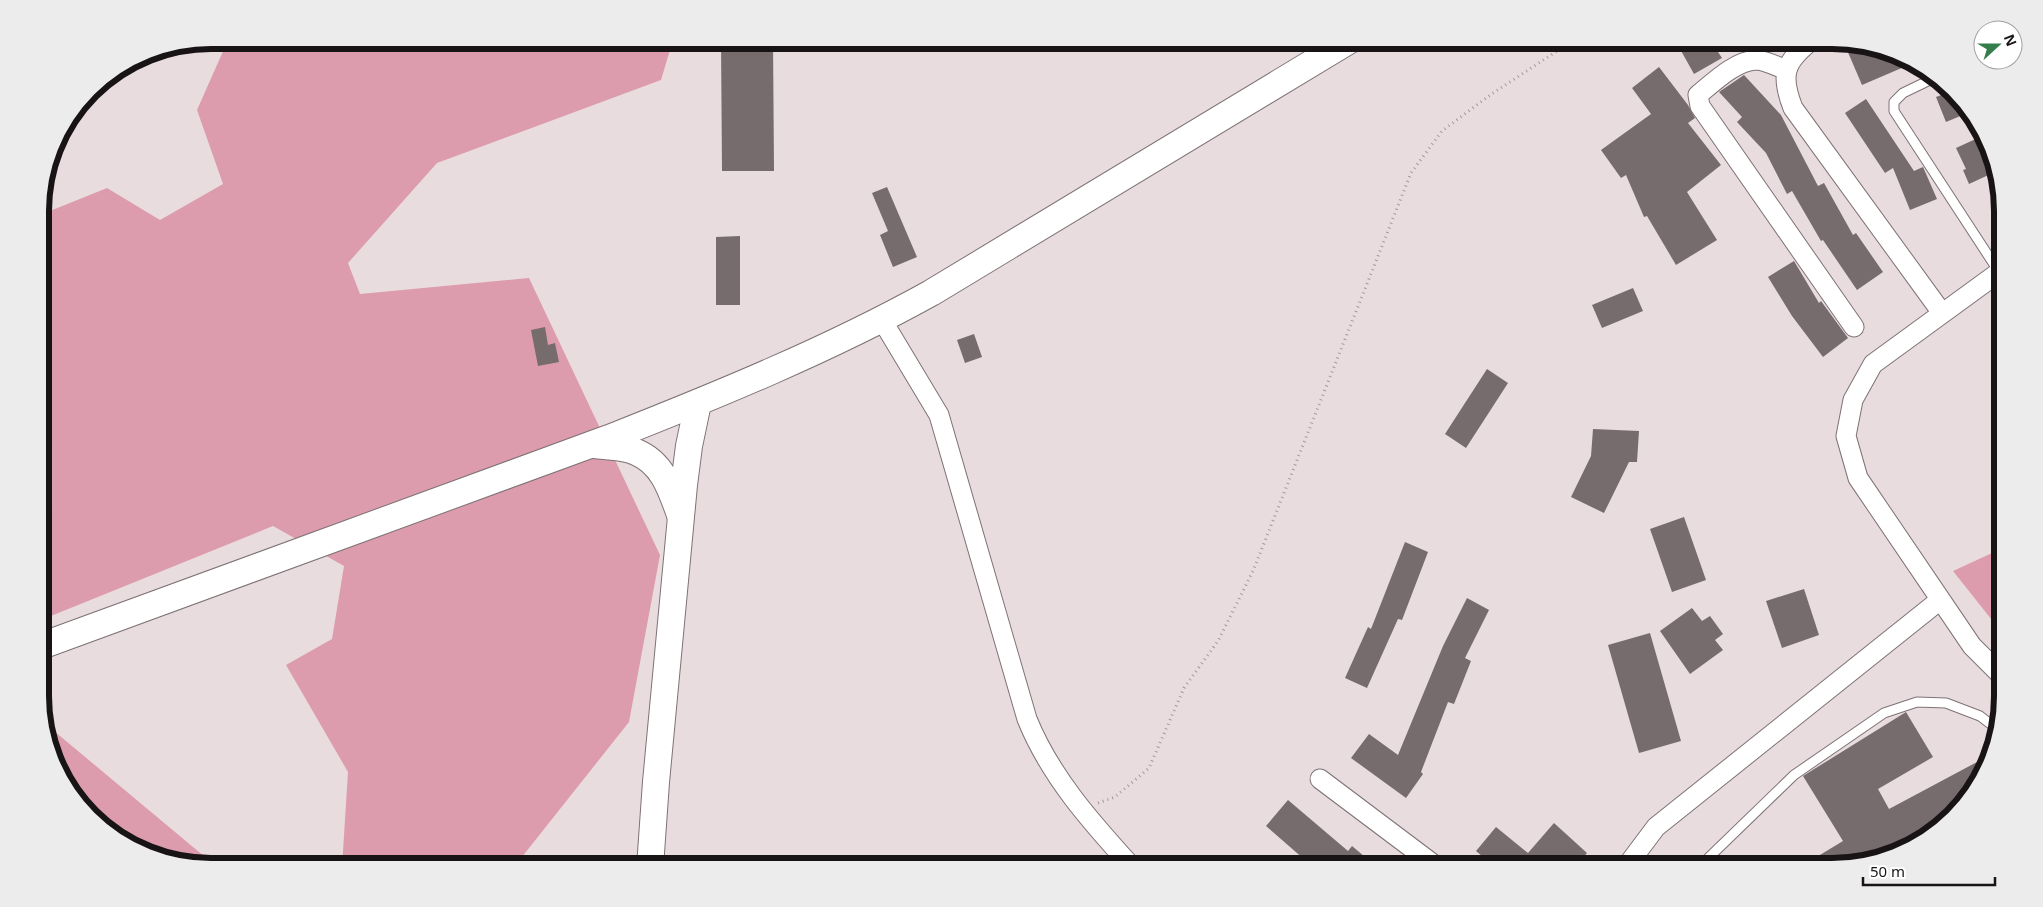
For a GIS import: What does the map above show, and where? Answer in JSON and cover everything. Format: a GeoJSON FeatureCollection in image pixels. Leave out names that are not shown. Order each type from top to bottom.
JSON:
{"type":"FeatureCollection","features":[{"type":"Feature","properties":{"kind":"street"},"geometry":{"type":"LineString","coordinates":[[49,643],[591,445],[698,403],[882,320],[939,288],[1335,49]]}},
{"type":"Feature","properties":{"kind":"street"},"geometry":{"type":"LineString","coordinates":[[1800,49],[1794,54],[1787,70],[1786,90],[1793,108],[1942,313]]}},
{"type":"Feature","properties":{"kind":"street"},"geometry":{"type":"LineString","coordinates":[[1787,70],[1758,60],[1746,62],[1729,71],[1698,95],[1700,106],[1854,328]]}},
{"type":"Feature","properties":{"kind":"street"},"geometry":{"type":"LineString","coordinates":[[1994,275],[1873,364],[1853,400],[1846,436],[1858,478],[1972,646],[1994,668]]}},
{"type":"Feature","properties":{"kind":"street"},"geometry":{"type":"LineString","coordinates":[[882,320],[939,415],[1027,718],[1045,757],[1082,809],[1124,858]]}},
{"type":"Feature","properties":{"kind":"street"},"geometry":{"type":"LineString","coordinates":[[651,858],[681,518],[689,446],[698,403]]}},
{"type":"Feature","properties":{"kind":"street"},"geometry":{"type":"LineString","coordinates":[[591,445],[622,448],[637,452],[651,461],[662,473],[681,518]]}},
{"type":"Feature","properties":{"kind":"street"},"geometry":{"type":"LineString","coordinates":[[1633,858],[1656,827],[1940,600]]}},
{"type":"Feature","properties":{"kind":"street"},"geometry":{"type":"LineString","coordinates":[[1320,779],[1425,858]]}},
{"type":"Feature","properties":{"kind":"lane"},"geometry":{"type":"LineString","coordinates":[[1929,81],[1902,93],[1894,102],[1894,111],[1994,262]]}},
{"type":"Feature","properties":{"kind":"lane"},"geometry":{"type":"LineString","coordinates":[[1708,858],[1794,775],[1884,713],[1916,702],[1946,703],[1980,716],[1992,725]]}},
{"type":"Feature","properties":{"kind":"path"},"geometry":{"type":"LineString","coordinates":[[1082,809],[1115,797],[1149,768],[1184,688],[1218,641],[1253,571],[1411,173],[1442,131],[1493,93],[1560,49]]}},
{"type":"Feature","properties":{"kind":"shaded area"},"geometry":{"type":"Polygon","coordinates":[[[224,49],[670,49],[661,80],[437,163],[348,263],[360,294],[529,278],[660,555],[629,722],[521,858],[343,858],[348,772],[286,665],[332,639],[344,566],[273,526],[49,617],[49,211],[107,188],[160,220],[223,184],[197,110],[224,49]]]}},
{"type":"Feature","properties":{"kind":"shaded area"},"geometry":{"type":"Polygon","coordinates":[[[1994,552],[1994,623],[1953,571],[1994,552]]]}},
{"type":"Feature","properties":{"kind":"shaded area"},"geometry":{"type":"Polygon","coordinates":[[[52,730],[206,858],[179,855],[159,850],[130,837],[112,825],[82,795],[70,777],[61,758],[52,730]]]}},
{"type":"Feature","properties":{"kind":"building"},"geometry":{"type":"Polygon","coordinates":[[[721,49],[773,49],[774,171],[722,171],[721,49]]]}},
{"type":"Feature","properties":{"kind":"building"},"geometry":{"type":"Polygon","coordinates":[[[1680,49],[1723,49],[1718,52],[1722,58],[1694,74],[1680,49]]]}},
{"type":"Feature","properties":{"kind":"building"},"geometry":{"type":"Polygon","coordinates":[[[1847,50],[1874,54],[1905,66],[1862,85],[1847,50]]]}},
{"type":"Feature","properties":{"kind":"building"},"geometry":{"type":"Polygon","coordinates":[[[1659,67],[1688,105],[1695,118],[1688,123],[1721,165],[1687,192],[1717,240],[1676,265],[1647,216],[1644,217],[1626,175],[1621,178],[1601,150],[1651,114],[1632,88],[1659,67]]]}},
{"type":"Feature","properties":{"kind":"building"},"geometry":{"type":"Polygon","coordinates":[[[1744,75],[1781,115],[1818,186],[1824,183],[1853,235],[1856,233],[1883,272],[1857,290],[1823,240],[1821,241],[1792,191],[1787,194],[1766,153],[1737,122],[1742,117],[1719,92],[1744,75]]]}},
{"type":"Feature","properties":{"kind":"building"},"geometry":{"type":"Polygon","coordinates":[[[1944,94],[1963,115],[1946,122],[1936,97],[1944,94]]]}},
{"type":"Feature","properties":{"kind":"building"},"geometry":{"type":"Polygon","coordinates":[[[1866,99],[1914,171],[1923,167],[1937,199],[1910,210],[1893,168],[1885,173],[1845,113],[1866,99]]]}},
{"type":"Feature","properties":{"kind":"building"},"geometry":{"type":"Polygon","coordinates":[[[1977,138],[1990,174],[1969,184],[1963,170],[1966,169],[1956,148],[1977,138]]]}},
{"type":"Feature","properties":{"kind":"building"},"geometry":{"type":"Polygon","coordinates":[[[887,187],[917,257],[893,267],[880,235],[888,231],[872,193],[887,187]]]}},
{"type":"Feature","properties":{"kind":"building"},"geometry":{"type":"Polygon","coordinates":[[[740,236],[740,305],[716,305],[716,237],[740,236]]]}},
{"type":"Feature","properties":{"kind":"building"},"geometry":{"type":"Polygon","coordinates":[[[1794,261],[1819,303],[1821,301],[1848,338],[1823,357],[1792,316],[1768,277],[1794,261]]]}},
{"type":"Feature","properties":{"kind":"building"},"geometry":{"type":"Polygon","coordinates":[[[1633,288],[1643,311],[1602,328],[1592,305],[1633,288]]]}},
{"type":"Feature","properties":{"kind":"building"},"geometry":{"type":"Polygon","coordinates":[[[545,327],[548,345],[555,343],[559,362],[538,366],[531,330],[545,327]]]}},
{"type":"Feature","properties":{"kind":"building"},"geometry":{"type":"Polygon","coordinates":[[[974,334],[982,357],[965,363],[957,340],[974,334]]]}},
{"type":"Feature","properties":{"kind":"building"},"geometry":{"type":"Polygon","coordinates":[[[1487,369],[1508,383],[1466,448],[1445,434],[1487,369]]]}},
{"type":"Feature","properties":{"kind":"building"},"geometry":{"type":"Polygon","coordinates":[[[1593,429],[1639,431],[1637,462],[1629,462],[1604,513],[1571,497],[1591,456],[1593,429]]]}},
{"type":"Feature","properties":{"kind":"building"},"geometry":{"type":"Polygon","coordinates":[[[1684,517],[1706,580],[1672,592],[1650,529],[1684,517]]]}},
{"type":"Feature","properties":{"kind":"building"},"geometry":{"type":"Polygon","coordinates":[[[1405,542],[1428,552],[1402,620],[1398,619],[1367,688],[1345,678],[1368,627],[1371,629],[1405,542]]]}},
{"type":"Feature","properties":{"kind":"building"},"geometry":{"type":"Polygon","coordinates":[[[1804,589],[1819,635],[1782,648],[1766,601],[1804,589]]]}},
{"type":"Feature","properties":{"kind":"building"},"geometry":{"type":"Polygon","coordinates":[[[1467,598],[1489,610],[1465,658],[1471,661],[1454,704],[1448,702],[1421,772],[1423,774],[1406,798],[1351,758],[1369,734],[1398,755],[1443,646],[1467,598]]]}},
{"type":"Feature","properties":{"kind":"building"},"geometry":{"type":"Polygon","coordinates":[[[1692,608],[1702,621],[1710,616],[1723,634],[1715,640],[1723,650],[1690,674],[1660,631],[1692,608]]]}},
{"type":"Feature","properties":{"kind":"building"},"geometry":{"type":"Polygon","coordinates":[[[1650,633],[1681,741],[1639,753],[1608,645],[1650,633]]]}},
{"type":"Feature","properties":{"kind":"building"},"geometry":{"type":"Polygon","coordinates":[[[1906,712],[1933,757],[1878,789],[1889,809],[1977,762],[1979,765],[1961,795],[1931,825],[1904,842],[1884,850],[1843,858],[1815,858],[1843,841],[1803,776],[1906,712]]]}},
{"type":"Feature","properties":{"kind":"building"},"geometry":{"type":"Polygon","coordinates":[[[1288,800],[1348,851],[1352,846],[1366,858],[1303,858],[1266,826],[1288,800]]]}},
{"type":"Feature","properties":{"kind":"building"},"geometry":{"type":"Polygon","coordinates":[[[1554,823],[1587,853],[1583,858],[1484,858],[1476,851],[1496,827],[1528,853],[1554,823]]]}}]}
